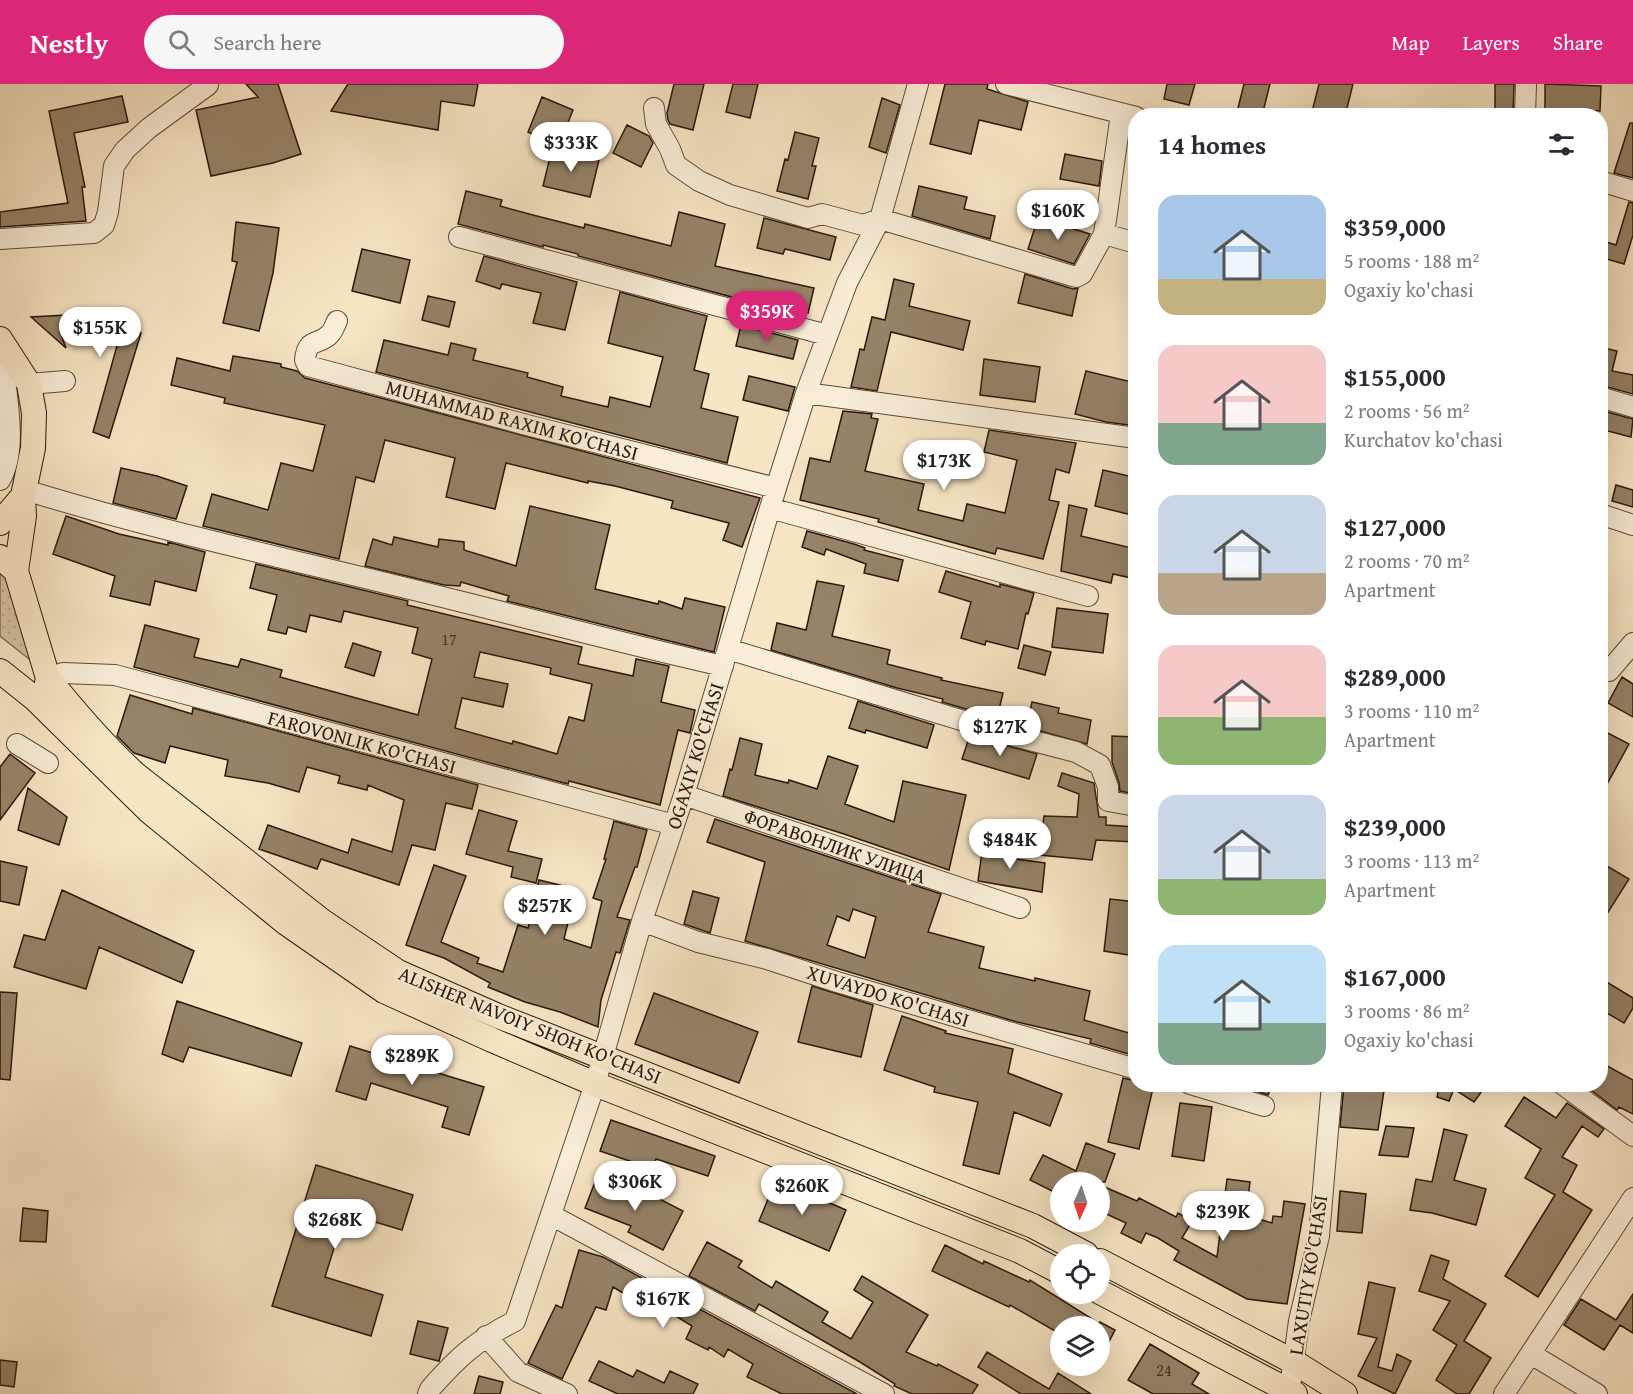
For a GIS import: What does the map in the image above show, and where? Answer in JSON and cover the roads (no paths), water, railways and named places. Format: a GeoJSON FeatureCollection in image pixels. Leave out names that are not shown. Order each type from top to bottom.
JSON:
{"type":"FeatureCollection","features":[{"type":"Feature","properties":{"kind":"main road"},"geometry":{"type":"LineString","coordinates":[[1,340],[28,384],[34,413],[33,448],[24,493],[24,516],[8,564],[48,678],[45,694],[34,698]]}},
{"type":"Feature","properties":{"kind":"main road"},"geometry":{"type":"LineString","coordinates":[[0,523],[24,493]]}},
{"type":"Feature","properties":{"kind":"main road","name":"ALISHER NAVOIY SHOH KO'CHASI"},"geometry":{"type":"LineString","coordinates":[[0,671],[34,698],[95,758],[144,813],[286,923],[384,991],[595,1084],[1020,1251],[1050,1267]]}},
{"type":"Feature","properties":{"kind":"main road","name":"ALISHER NAVOIY SHOH KO'CHASI"},"geometry":{"type":"LineString","coordinates":[[48,678],[77,715],[135,774],[322,921],[398,972],[498,1016],[1033,1226],[1067,1244]]}},
{"type":"Feature","properties":{"kind":"main road"},"geometry":{"type":"LineString","coordinates":[[1110,1266],[1294,1362],[1345,1394]]}},
{"type":"Feature","properties":{"kind":"main road"},"geometry":{"type":"LineString","coordinates":[[1110,1297],[1291,1393]]}},
{"type":"Feature","properties":{"kind":"street","name":"OGAXIY KO'CHASI"},"geometry":{"type":"LineString","coordinates":[[429,1394],[430,1389],[456,1359],[486,1336],[515,1321],[604,1056],[642,921],[684,795],[806,393],[847,283],[880,219],[918,84]]}},
{"type":"Feature","properties":{"kind":"street"},"geometry":{"type":"LineString","coordinates":[[654,108],[656,124],[676,165],[699,181],[730,195],[808,218],[822,214],[863,225],[880,219],[1076,277],[1082,274],[1104,234],[1128,115],[1006,84]]}},
{"type":"Feature","properties":{"kind":"street"},"geometry":{"type":"LineString","coordinates":[[1525,108],[1526,84]]}},
{"type":"Feature","properties":{"kind":"street"},"geometry":{"type":"LineString","coordinates":[[0,239],[94,233],[104,225],[114,166],[125,150],[148,128],[208,85]]}},
{"type":"Feature","properties":{"kind":"street"},"geometry":{"type":"LineString","coordinates":[[1608,183],[1633,191]]}},
{"type":"Feature","properties":{"kind":"street"},"geometry":{"type":"LineString","coordinates":[[1104,234],[1128,241]]}},
{"type":"Feature","properties":{"kind":"street"},"geometry":{"type":"LineString","coordinates":[[459,237],[827,335]]}},
{"type":"Feature","properties":{"kind":"street","name":"MUHAMMAD RAXIM KO'CHASI"},"geometry":{"type":"LineString","coordinates":[[338,321],[330,336],[314,342],[306,350],[304,360],[308,366],[523,424],[776,488]]}},
{"type":"Feature","properties":{"kind":"street"},"geometry":{"type":"LineString","coordinates":[[0,480],[6,470],[11,448],[1,340]]}},
{"type":"Feature","properties":{"kind":"street"},"geometry":{"type":"LineString","coordinates":[[28,384],[65,381]]}},
{"type":"Feature","properties":{"kind":"street"},"geometry":{"type":"LineString","coordinates":[[806,393],[1128,437]]}},
{"type":"Feature","properties":{"kind":"street"},"geometry":{"type":"LineString","coordinates":[[1608,399],[1633,407]]}},
{"type":"Feature","properties":{"kind":"street"},"geometry":{"type":"LineString","coordinates":[[24,493],[616,642],[726,658],[1076,752],[1100,765],[1108,787],[1108,801],[1128,805]]}},
{"type":"Feature","properties":{"kind":"street"},"geometry":{"type":"LineString","coordinates":[[770,508],[1088,596]]}},
{"type":"Feature","properties":{"kind":"street"},"geometry":{"type":"LineString","coordinates":[[1608,516],[1633,525]]}},
{"type":"Feature","properties":{"kind":"street"},"geometry":{"type":"LineString","coordinates":[[1609,671],[1633,643]]}},
{"type":"Feature","properties":{"kind":"street","name":"FAROVONLIK KO'CHASI"},"geometry":{"type":"LineString","coordinates":[[48,678],[63,673],[115,675],[674,825]]}},
{"type":"Feature","properties":{"kind":"street"},"geometry":{"type":"LineString","coordinates":[[17,744],[48,763]]}},
{"type":"Feature","properties":{"kind":"street","name":"ФОРАВОНЛИК УЛИЦА"},"geometry":{"type":"LineString","coordinates":[[684,795],[1020,908]]}},
{"type":"Feature","properties":{"kind":"street","name":"XUVAYDO KO'CHASI"},"geometry":{"type":"LineString","coordinates":[[642,921],[698,942],[767,959],[837,982],[1128,1066]]}},
{"type":"Feature","properties":{"kind":"street"},"geometry":{"type":"LineString","coordinates":[[1218,1092],[1264,1106]]}},
{"type":"Feature","properties":{"kind":"street","name":"LAXUTIY KO'CHASI"},"geometry":{"type":"LineString","coordinates":[[1291,1393],[1299,1321],[1318,1236],[1331,1092]]}},
{"type":"Feature","properties":{"kind":"street"},"geometry":{"type":"LineString","coordinates":[[1573,1092],[1633,1136]]}},
{"type":"Feature","properties":{"kind":"street"},"geometry":{"type":"LineString","coordinates":[[1504,1394],[1633,1198]]}},
{"type":"Feature","properties":{"kind":"street"},"geometry":{"type":"LineString","coordinates":[[551,1215],[884,1394]]}},
{"type":"Feature","properties":{"kind":"street"},"geometry":{"type":"LineString","coordinates":[[486,1336],[518,1372],[567,1394]]}},
{"type":"Feature","properties":{"kind":"street"},"geometry":{"type":"LineString","coordinates":[[1531,1354],[1596,1394]]}}]}
